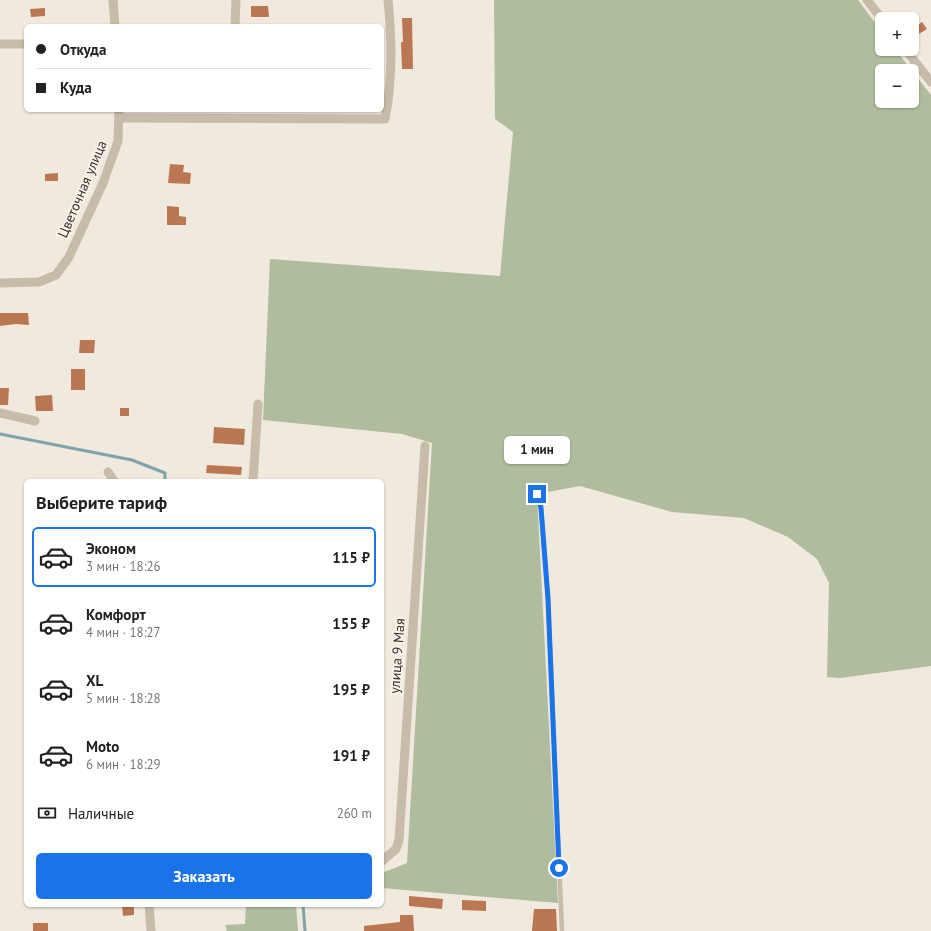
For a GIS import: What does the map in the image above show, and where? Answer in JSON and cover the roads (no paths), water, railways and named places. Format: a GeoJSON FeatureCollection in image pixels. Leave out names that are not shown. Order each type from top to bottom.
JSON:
{"type":"FeatureCollection","features":[{"type":"Feature","properties":{"kind":"street"},"geometry":{"type":"LineString","coordinates":[[113,0],[115,24]]}},
{"type":"Feature","properties":{"kind":"street"},"geometry":{"type":"LineString","coordinates":[[235,24],[236,0]]}},
{"type":"Feature","properties":{"kind":"street"},"geometry":{"type":"LineString","coordinates":[[119,114],[233,114],[385,119],[390,98],[392,70],[388,0]]}},
{"type":"Feature","properties":{"kind":"street"},"geometry":{"type":"LineString","coordinates":[[867,0],[876,12]]}},
{"type":"Feature","properties":{"kind":"street"},"geometry":{"type":"LineString","coordinates":[[0,44],[24,44]]}},
{"type":"Feature","properties":{"kind":"street"},"geometry":{"type":"LineString","coordinates":[[911,56],[931,82]]}},
{"type":"Feature","properties":{"kind":"street","name":"Цветочная улица"},"geometry":{"type":"LineString","coordinates":[[0,282],[39,282],[56,274],[68,256],[103,183],[118,141],[119,114]]}},
{"type":"Feature","properties":{"kind":"street"},"geometry":{"type":"LineString","coordinates":[[253,479],[258,404]]}},
{"type":"Feature","properties":{"kind":"street"},"geometry":{"type":"LineString","coordinates":[[0,413],[35,421]]}},
{"type":"Feature","properties":{"kind":"street","name":"улица 9 Мая"},"geometry":{"type":"LineString","coordinates":[[384,859],[396,849],[399,840],[425,446]]}},
{"type":"Feature","properties":{"kind":"street"},"geometry":{"type":"LineString","coordinates":[[108,472],[113,479]]}},
{"type":"Feature","properties":{"kind":"street"},"geometry":{"type":"LineString","coordinates":[[149,907],[151,931]]}},
{"type":"Feature","properties":{"kind":"lane"},"geometry":{"type":"LineString","coordinates":[[537,494],[541,508],[548,599],[562,931]]}},
{"type":"Feature","properties":{"kind":"waterway"},"geometry":{"type":"LineString","coordinates":[[0,434],[132,460],[165,473],[165,479]]}},
{"type":"Feature","properties":{"kind":"waterway"},"geometry":{"type":"LineString","coordinates":[[303,907],[305,931]]}}]}
